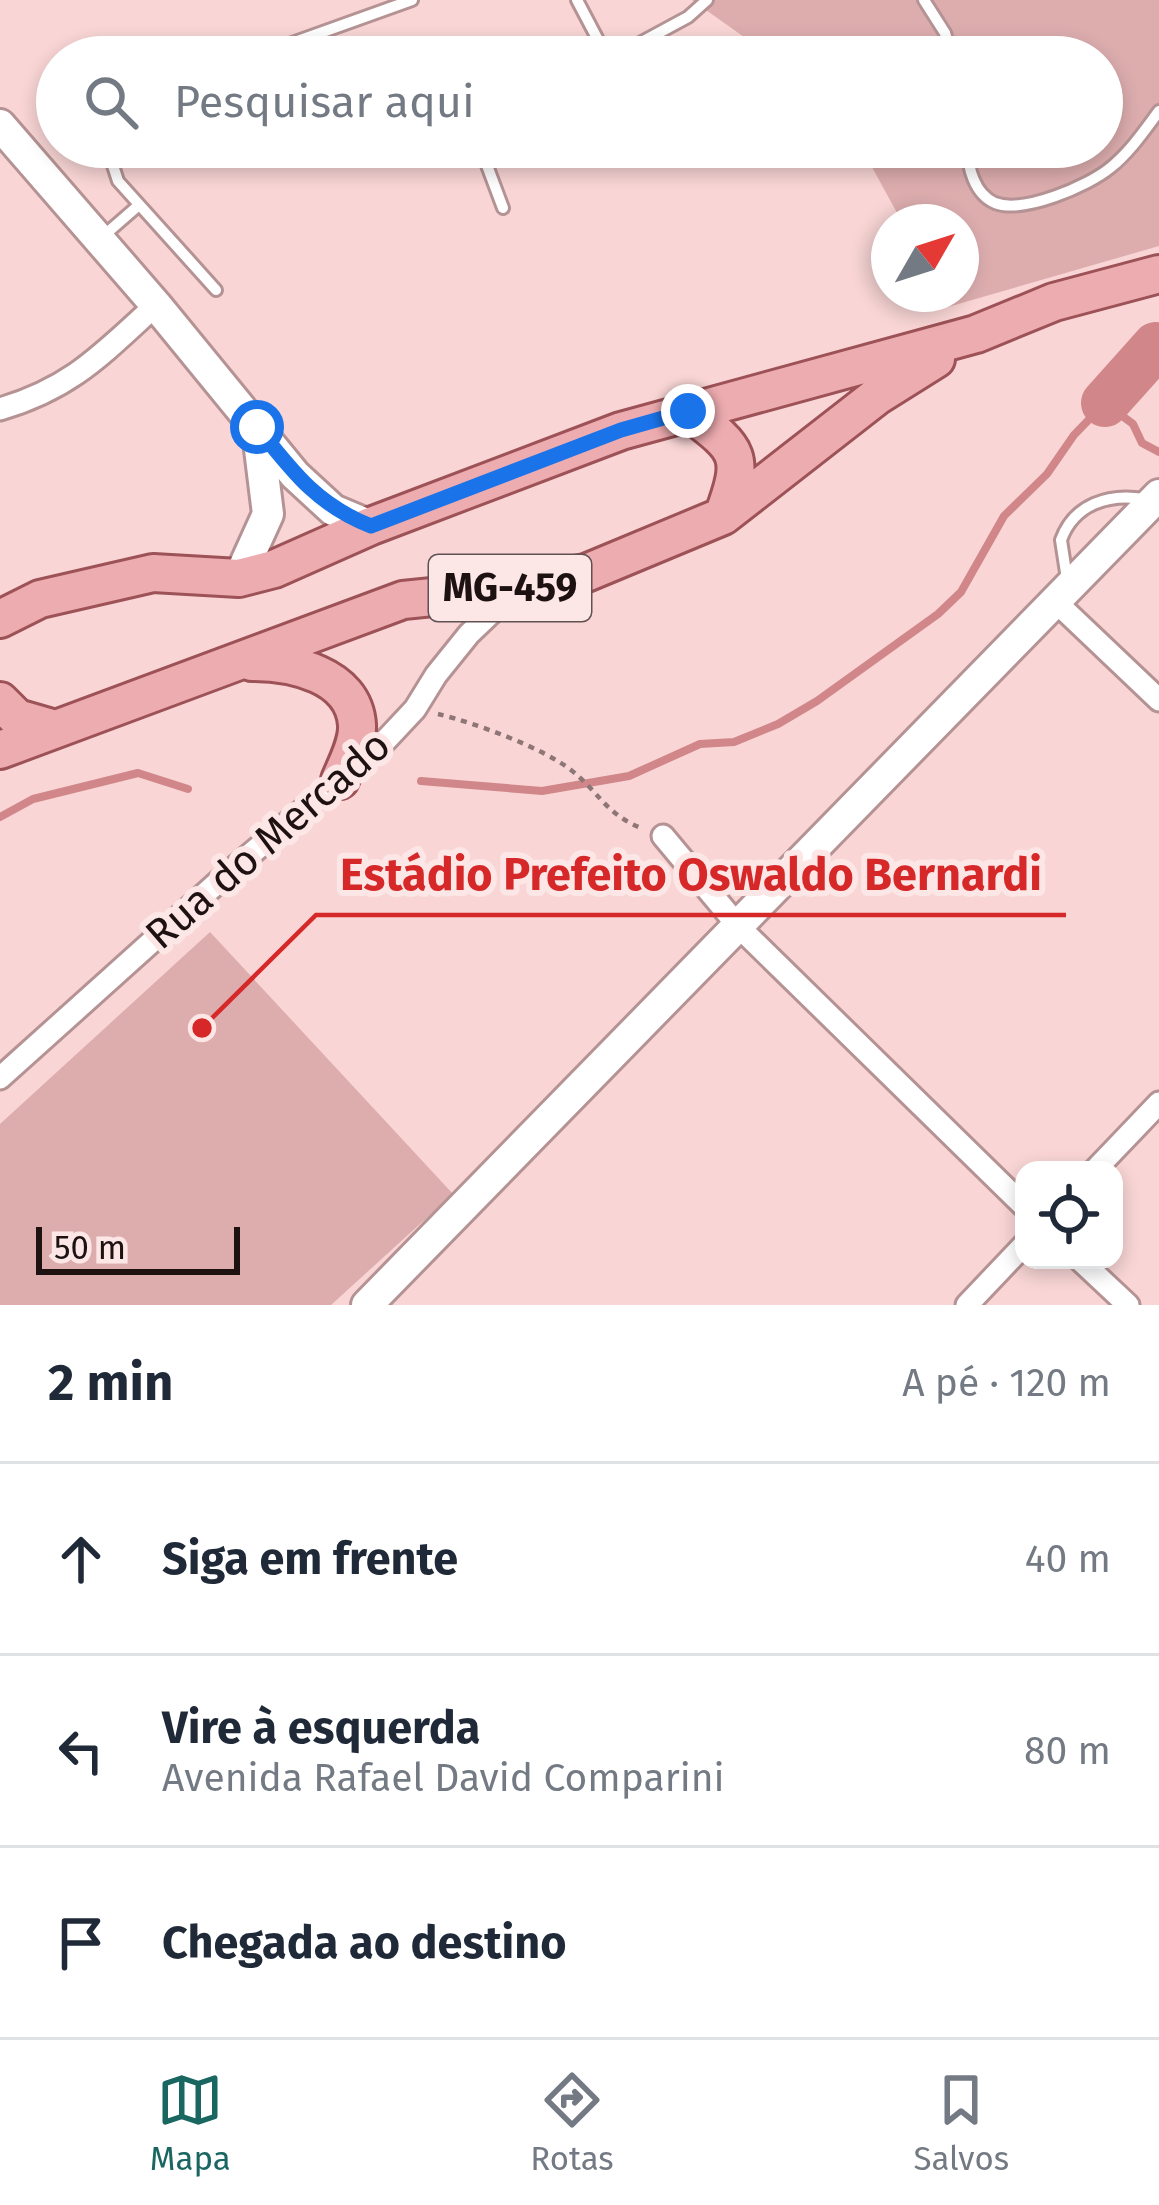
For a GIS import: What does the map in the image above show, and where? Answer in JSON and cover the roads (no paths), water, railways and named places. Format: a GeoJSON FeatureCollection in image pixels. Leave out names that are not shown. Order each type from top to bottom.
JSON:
{"type":"FeatureCollection","features":[{"type":"Feature","properties":{"kind":"main road","name":"MG-459"},"geometry":{"type":"LineString","coordinates":[[3,621],[40,599],[153,573],[239,578],[316,553],[371,526],[621,430],[808,383],[976,334],[1054,302],[1159,274]]}},
{"type":"Feature","properties":{"kind":"main road","name":"MG-459"},"geometry":{"type":"LineString","coordinates":[[0,750],[403,600],[586,573],[723,516],[878,396],[976,334]]}},
{"type":"Feature","properties":{"kind":"main road"},"geometry":{"type":"LineString","coordinates":[[688,411],[733,450],[738,476],[723,516]]}},
{"type":"Feature","properties":{"kind":"main road"},"geometry":{"type":"LineString","coordinates":[[242,662],[287,662],[314,670],[351,703],[358,726],[340,780]]}},
{"type":"Feature","properties":{"kind":"main road"},"geometry":{"type":"LineString","coordinates":[[0,701],[17,718],[55,729]]}},
{"type":"Feature","properties":{"kind":"street"},"geometry":{"type":"LineString","coordinates":[[0,126],[36,167]]}},
{"type":"Feature","properties":{"kind":"street"},"geometry":{"type":"LineString","coordinates":[[37,168],[295,475],[333,510],[371,526]]}},
{"type":"Feature","properties":{"kind":"street"},"geometry":{"type":"LineString","coordinates":[[0,409],[65,384],[156,305]]}},
{"type":"Feature","properties":{"kind":"street"},"geometry":{"type":"LineString","coordinates":[[239,578],[268,514],[257,427]]}},
{"type":"Feature","properties":{"kind":"street"},"geometry":{"type":"LineString","coordinates":[[367,1305],[1153,509]]}},
{"type":"Feature","properties":{"kind":"street","name":"Rua do Mercado"},"geometry":{"type":"LineString","coordinates":[[0,1078],[227,874],[385,741],[415,709],[469,634],[519,586]]}},
{"type":"Feature","properties":{"kind":"street"},"geometry":{"type":"LineString","coordinates":[[1064,596],[1159,700]]}},
{"type":"Feature","properties":{"kind":"street"},"geometry":{"type":"LineString","coordinates":[[663,836],[740,927],[1015,1197]]}},
{"type":"Feature","properties":{"kind":"street"},"geometry":{"type":"LineString","coordinates":[[1104,1161],[1159,1103]]}},
{"type":"Feature","properties":{"kind":"street"},"geometry":{"type":"LineString","coordinates":[[967,1305],[1015,1254]]}},
{"type":"Feature","properties":{"kind":"street"},"geometry":{"type":"LineString","coordinates":[[1090,1269],[1128,1305]]}},
{"type":"Feature","properties":{"kind":"lane"},"geometry":{"type":"LineString","coordinates":[[312,36],[412,0]]}},
{"type":"Feature","properties":{"kind":"lane"},"geometry":{"type":"LineString","coordinates":[[577,0],[598,36]]}},
{"type":"Feature","properties":{"kind":"lane"},"geometry":{"type":"LineString","coordinates":[[654,36],[688,17],[706,0]]}},
{"type":"Feature","properties":{"kind":"lane"},"geometry":{"type":"LineString","coordinates":[[924,0],[945,36]]}},
{"type":"Feature","properties":{"kind":"lane"},"geometry":{"type":"LineString","coordinates":[[1123,155],[1159,111]]}},
{"type":"Feature","properties":{"kind":"lane"},"geometry":{"type":"LineString","coordinates":[[114,168],[118,181],[216,290]]}},
{"type":"Feature","properties":{"kind":"lane"},"geometry":{"type":"LineString","coordinates":[[488,168],[503,208]]}},
{"type":"Feature","properties":{"kind":"lane"},"geometry":{"type":"LineString","coordinates":[[970,168],[983,196],[998,205],[1048,198],[1094,180],[1108,168]]}},
{"type":"Feature","properties":{"kind":"lane"},"geometry":{"type":"LineString","coordinates":[[99,239],[140,205]]}},
{"type":"Feature","properties":{"kind":"lane"},"geometry":{"type":"LineString","coordinates":[[1064,596],[1061,540],[1076,515],[1118,496],[1153,509]]}},
{"type":"Feature","properties":{"kind":"waterway"},"geometry":{"type":"LineString","coordinates":[[1105,403],[1156,346]]}},
{"type":"Feature","properties":{"kind":"waterway"},"geometry":{"type":"LineString","coordinates":[[421,781],[542,791],[629,776],[700,744],[734,742],[778,724],[938,614],[961,592],[1004,516],[1047,474],[1074,435],[1105,403],[1133,424],[1142,443],[1159,452]]}},
{"type":"Feature","properties":{"kind":"waterway"},"geometry":{"type":"LineString","coordinates":[[0,817],[33,799],[138,773],[188,789]]}},
{"type":"Feature","properties":{"kind":"place","name":"Estádio Prefeito Oswaldo Bernardi"},"geometry":{"type":"Point","coordinates":[202,1028]}}]}
